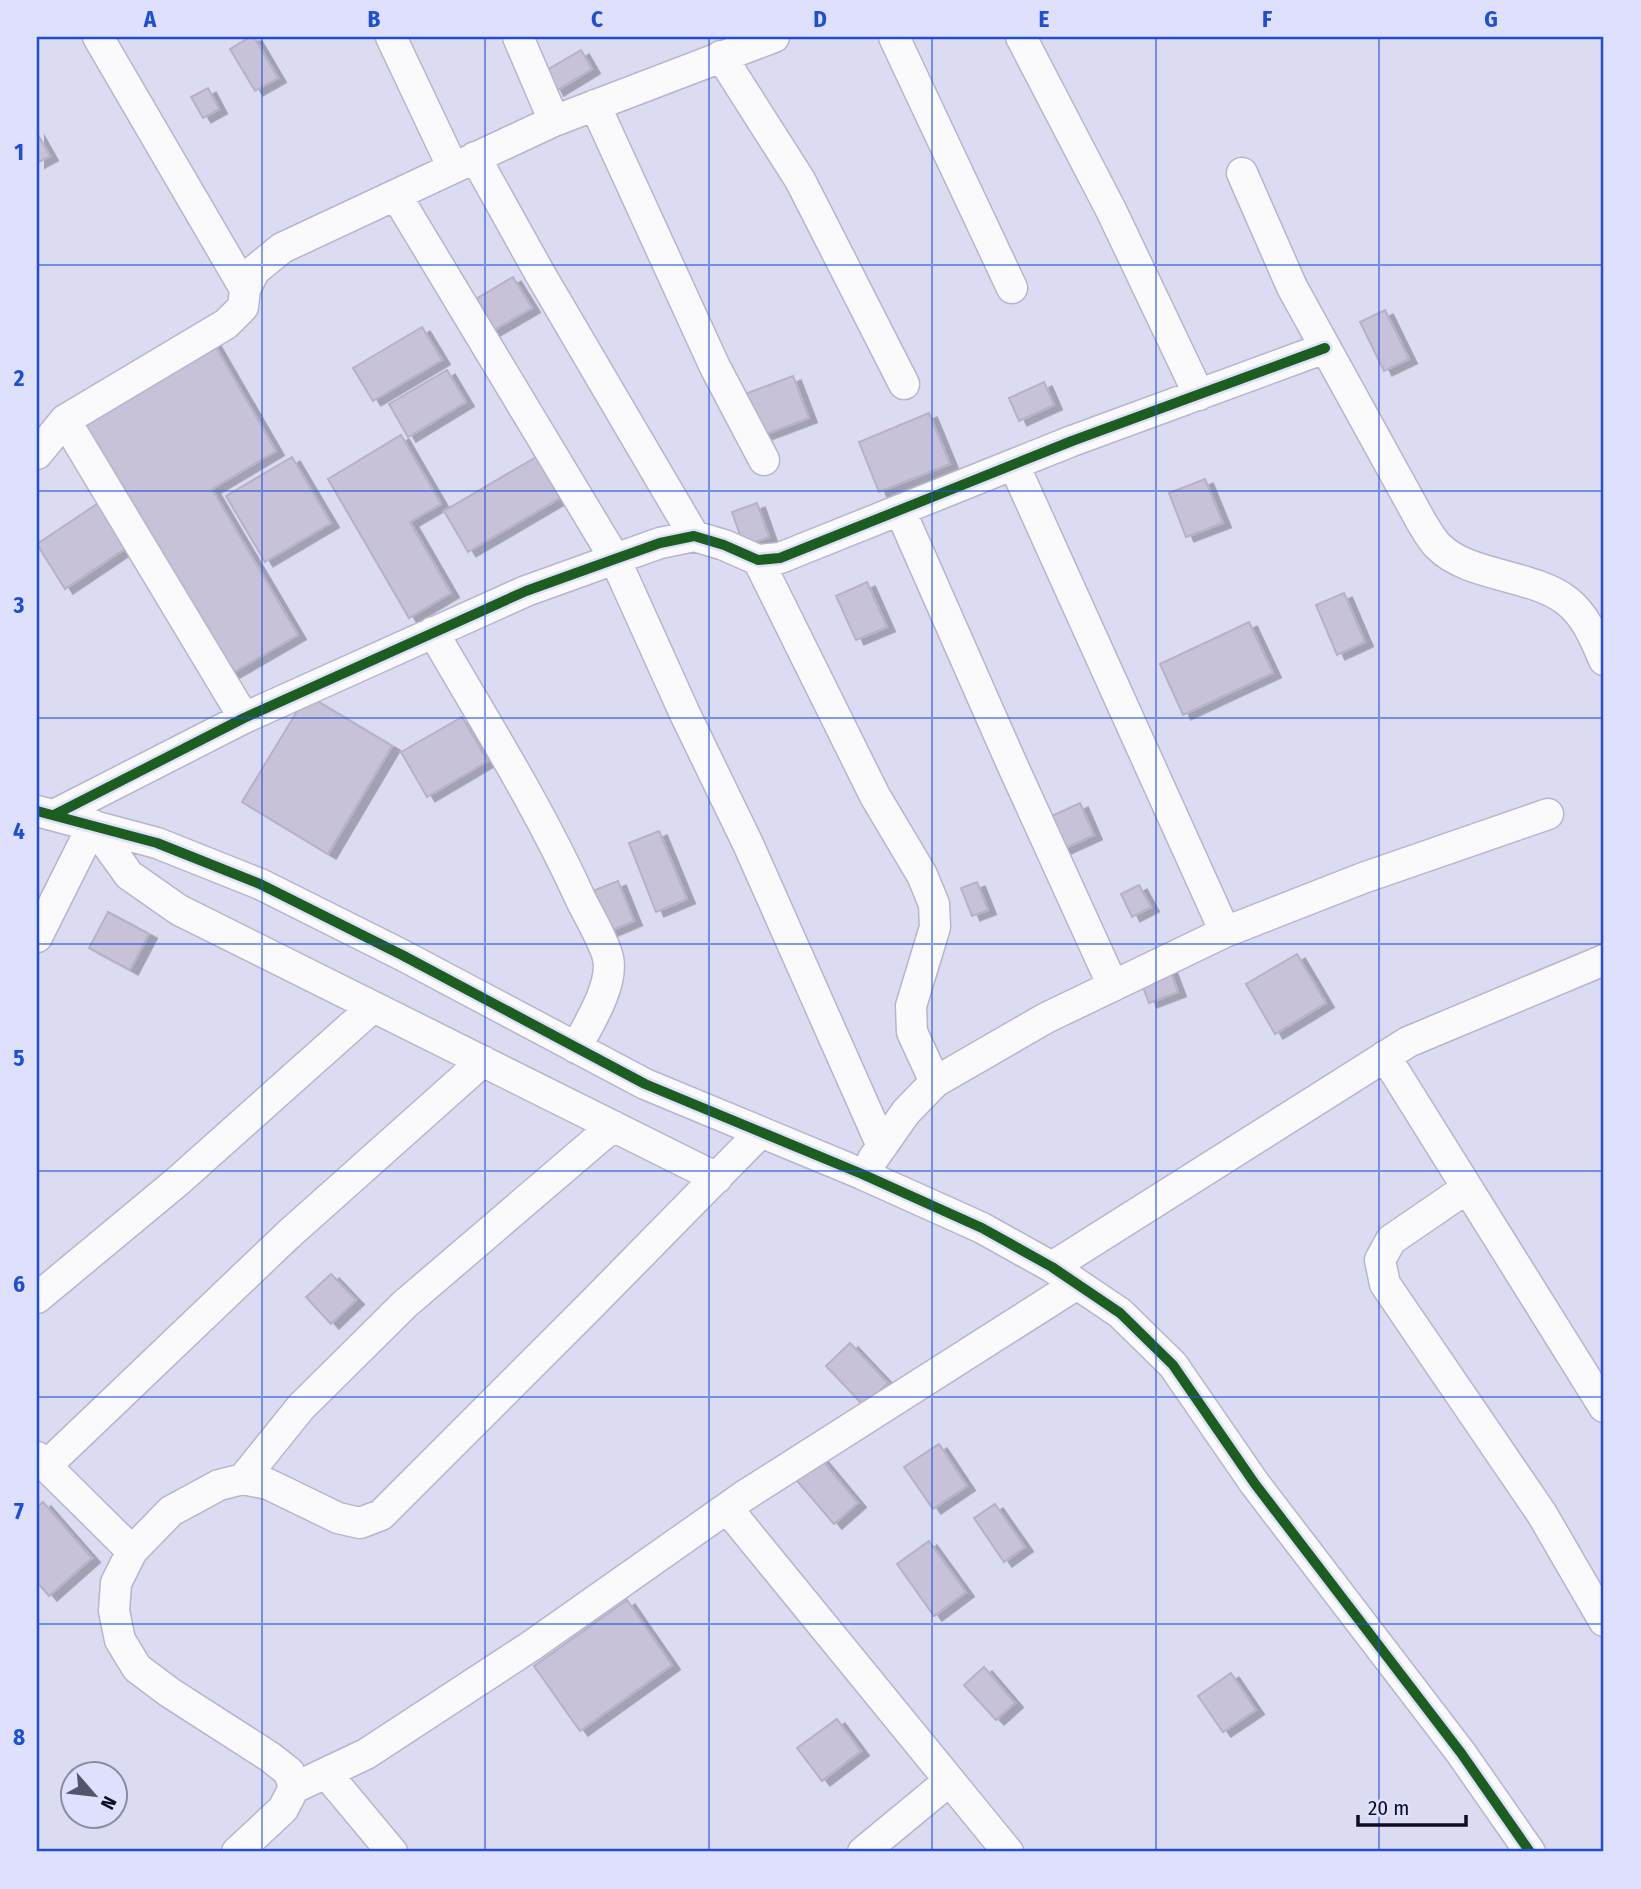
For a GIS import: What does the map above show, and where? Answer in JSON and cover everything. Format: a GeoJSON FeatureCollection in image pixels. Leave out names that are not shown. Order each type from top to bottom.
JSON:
{"type":"FeatureCollection","features":[{"type":"Feature","properties":{"kind":"street"},"geometry":{"type":"LineString","coordinates":[[98,37],[245,289]]}},
{"type":"Feature","properties":{"kind":"street"},"geometry":{"type":"LineString","coordinates":[[391,37],[464,163],[539,272],[694,536]]}},
{"type":"Feature","properties":{"kind":"street"},"geometry":{"type":"LineString","coordinates":[[518,37],[554,121]]}},
{"type":"Feature","properties":{"kind":"street"},"geometry":{"type":"LineString","coordinates":[[37,454],[65,420],[226,324],[243,307],[245,289],[255,270],[282,248],[554,121],[774,37]]}},
{"type":"Feature","properties":{"kind":"street"},"geometry":{"type":"LineString","coordinates":[[894,37],[1012,288]]}},
{"type":"Feature","properties":{"kind":"street"},"geometry":{"type":"LineString","coordinates":[[1021,37],[1111,210],[1199,395]]}},
{"type":"Feature","properties":{"kind":"street"},"geometry":{"type":"LineString","coordinates":[[721,56],[800,180],[904,384]]}},
{"type":"Feature","properties":{"kind":"street"},"geometry":{"type":"LineString","coordinates":[[595,105],[715,367],[764,460]]}},
{"type":"Feature","properties":{"kind":"street"},"geometry":{"type":"LineString","coordinates":[[1242,173],[1292,287],[1437,546],[1458,560],[1533,585],[1565,600],[1581,614],[1604,660]]}},
{"type":"Feature","properties":{"kind":"street"},"geometry":{"type":"LineString","coordinates":[[396,195],[615,559],[685,714],[748,844],[882,1146]]}},
{"type":"Feature","properties":{"kind":"street"},"geometry":{"type":"LineString","coordinates":[[46,813],[244,718],[526,591],[660,543],[694,536],[724,545],[758,560],[780,558],[1014,465],[1325,348]]}},
{"type":"Feature","properties":{"kind":"street"},"geometry":{"type":"LineString","coordinates":[[65,420],[244,718]]}},
{"type":"Feature","properties":{"kind":"street"},"geometry":{"type":"LineString","coordinates":[[1014,465],[1225,932]]}},
{"type":"Feature","properties":{"kind":"street"},"geometry":{"type":"LineString","coordinates":[[900,510],[1114,986]]}},
{"type":"Feature","properties":{"kind":"street"},"geometry":{"type":"LineString","coordinates":[[758,560],[875,796],[922,875],[934,904],[935,927],[911,1006],[912,1032],[934,1083]]}},
{"type":"Feature","properties":{"kind":"street"},"geometry":{"type":"LineString","coordinates":[[433,632],[556,849],[608,959],[608,977],[600,1001],[576,1048]]}},
{"type":"Feature","properties":{"kind":"street"},"geometry":{"type":"LineString","coordinates":[[46,813],[157,843],[260,884],[402,955],[645,1084],[862,1174],[982,1228],[1052,1267],[1120,1313],[1173,1365],[1255,1483],[1461,1754],[1530,1852]]}},
{"type":"Feature","properties":{"kind":"street"},"geometry":{"type":"LineString","coordinates":[[862,1174],[906,1112],[934,1083],[1046,1018],[1225,932],[1363,878],[1548,814]]}},
{"type":"Feature","properties":{"kind":"street"},"geometry":{"type":"LineString","coordinates":[[37,937],[93,825]]}},
{"type":"Feature","properties":{"kind":"street"},"geometry":{"type":"LineString","coordinates":[[93,825],[129,875],[179,910],[717,1178]]}},
{"type":"Feature","properties":{"kind":"street"},"geometry":{"type":"LineString","coordinates":[[1052,1267],[1408,1042],[1604,960]]}},
{"type":"Feature","properties":{"kind":"street"},"geometry":{"type":"LineString","coordinates":[[37,1298],[178,1181],[373,1007]]}},
{"type":"Feature","properties":{"kind":"street"},"geometry":{"type":"LineString","coordinates":[[1385,1056],[1604,1407]]}},
{"type":"Feature","properties":{"kind":"street"},"geometry":{"type":"LineString","coordinates":[[132,1551],[42,1461],[483,1061]]}},
{"type":"Feature","properties":{"kind":"street"},"geometry":{"type":"LineString","coordinates":[[243,1479],[301,1407],[405,1304],[613,1126]]}},
{"type":"Feature","properties":{"kind":"street"},"geometry":{"type":"LineString","coordinates":[[294,1788],[289,1772],[270,1757],[169,1692],[137,1668],[120,1640],[114,1611],[116,1583],[132,1551],[171,1511],[219,1485],[243,1479],[268,1484],[338,1518],[360,1523],[381,1515],[761,1132]]}},
{"type":"Feature","properties":{"kind":"street"},"geometry":{"type":"LineString","coordinates":[[1467,1188],[1391,1240],[1380,1260],[1385,1284],[1542,1514],[1604,1620]]}},
{"type":"Feature","properties":{"kind":"street"},"geometry":{"type":"LineString","coordinates":[[237,1852],[283,1809],[294,1788],[366,1754],[531,1646],[727,1508],[904,1392],[1077,1284]]}},
{"type":"Feature","properties":{"kind":"street"},"geometry":{"type":"LineString","coordinates":[[727,1508],[1007,1852]]}},
{"type":"Feature","properties":{"kind":"street"},"geometry":{"type":"LineString","coordinates":[[326,1773],[392,1852]]}},
{"type":"Feature","properties":{"kind":"street"},"geometry":{"type":"LineString","coordinates":[[863,1852],[949,1781]]}},
{"type":"Feature","properties":{"kind":"building"},"geometry":{"type":"Polygon","coordinates":[[[254,37],[278,78],[255,91],[230,49],[254,37]]]}},
{"type":"Feature","properties":{"kind":"building"},"geometry":{"type":"Polygon","coordinates":[[[581,50],[592,69],[556,91],[545,71],[581,50]]]}},
{"type":"Feature","properties":{"kind":"building"},"geometry":{"type":"Polygon","coordinates":[[[208,88],[219,109],[203,118],[191,97],[208,88]]]}},
{"type":"Feature","properties":{"kind":"building"},"geometry":{"type":"Polygon","coordinates":[[[37,133],[50,156],[37,163],[37,133]]]}},
{"type":"Feature","properties":{"kind":"building"},"geometry":{"type":"Polygon","coordinates":[[[513,277],[532,308],[489,333],[471,302],[513,277]]]}},
{"type":"Feature","properties":{"kind":"building"},"geometry":{"type":"Polygon","coordinates":[[[1385,310],[1409,359],[1384,371],[1360,322],[1385,310]]]}},
{"type":"Feature","properties":{"kind":"building"},"geometry":{"type":"Polygon","coordinates":[[[422,327],[442,360],[373,401],[353,368],[422,327]]]}},
{"type":"Feature","properties":{"kind":"building"},"geometry":{"type":"Polygon","coordinates":[[[213,342],[276,451],[212,489],[298,635],[227,676],[79,422],[213,342]]]}},
{"type":"Feature","properties":{"kind":"building"},"geometry":{"type":"Polygon","coordinates":[[[447,370],[466,402],[408,437],[389,404],[447,370]]]}},
{"type":"Feature","properties":{"kind":"building"},"geometry":{"type":"Polygon","coordinates":[[[793,376],[809,418],[761,436],[745,394],[793,376]]]}},
{"type":"Feature","properties":{"kind":"building"},"geometry":{"type":"Polygon","coordinates":[[[1044,382],[1054,405],[1019,421],[1009,398],[1044,382]]]}},
{"type":"Feature","properties":{"kind":"building"},"geometry":{"type":"Polygon","coordinates":[[[929,413],[950,464],[879,492],[859,442],[929,413]]]}},
{"type":"Feature","properties":{"kind":"building"},"geometry":{"type":"Polygon","coordinates":[[[401,435],[441,504],[410,522],[451,593],[409,618],[328,479],[401,435]]]}},
{"type":"Feature","properties":{"kind":"building"},"geometry":{"type":"Polygon","coordinates":[[[292,457],[331,523],[265,562],[226,496],[292,457]]]}},
{"type":"Feature","properties":{"kind":"building"},"geometry":{"type":"Polygon","coordinates":[[[536,457],[560,498],[468,552],[444,511],[536,457]]]}},
{"type":"Feature","properties":{"kind":"building"},"geometry":{"type":"Polygon","coordinates":[[[1205,479],[1223,523],[1186,537],[1169,493],[1205,479]]]}},
{"type":"Feature","properties":{"kind":"building"},"geometry":{"type":"Polygon","coordinates":[[[103,500],[132,544],[65,589],[37,544],[103,500]]]}},
{"type":"Feature","properties":{"kind":"building"},"geometry":{"type":"Polygon","coordinates":[[[757,503],[769,537],[744,546],[732,512],[757,503]]]}},
{"type":"Feature","properties":{"kind":"building"},"geometry":{"type":"Polygon","coordinates":[[[867,582],[887,627],[856,640],[836,596],[867,582]]]}},
{"type":"Feature","properties":{"kind":"building"},"geometry":{"type":"Polygon","coordinates":[[[1344,593],[1365,642],[1337,655],[1316,605],[1344,593]]]}},
{"type":"Feature","properties":{"kind":"building"},"geometry":{"type":"Polygon","coordinates":[[[1249,622],[1273,673],[1183,715],[1160,664],[1249,622]]]}},
{"type":"Feature","properties":{"kind":"building"},"geometry":{"type":"Polygon","coordinates":[[[307,695],[392,746],[328,854],[242,802],[307,695]]]}},
{"type":"Feature","properties":{"kind":"building"},"geometry":{"type":"Polygon","coordinates":[[[462,717],[488,761],[427,797],[401,752],[462,717]]]}},
{"type":"Feature","properties":{"kind":"building"},"geometry":{"type":"Polygon","coordinates":[[[1080,803],[1094,835],[1059,851],[1045,819],[1080,803]]]}},
{"type":"Feature","properties":{"kind":"building"},"geometry":{"type":"Polygon","coordinates":[[[659,831],[687,899],[656,912],[629,843],[659,831]]]}},
{"type":"Feature","properties":{"kind":"building"},"geometry":{"type":"Polygon","coordinates":[[[618,881],[634,921],[601,935],[585,894],[618,881]]]}},
{"type":"Feature","properties":{"kind":"building"},"geometry":{"type":"Polygon","coordinates":[[[977,882],[988,910],[972,916],[961,888],[977,882]]]}},
{"type":"Feature","properties":{"kind":"building"},"geometry":{"type":"Polygon","coordinates":[[[1139,885],[1151,907],[1132,917],[1121,894],[1139,885]]]}},
{"type":"Feature","properties":{"kind":"building"},"geometry":{"type":"Polygon","coordinates":[[[108,912],[149,934],[130,970],[89,948],[108,912]]]}},
{"type":"Feature","properties":{"kind":"building"},"geometry":{"type":"Polygon","coordinates":[[[1297,954],[1326,1003],[1275,1034],[1246,984],[1297,954]]]}},
{"type":"Feature","properties":{"kind":"building"},"geometry":{"type":"Polygon","coordinates":[[[1169,968],[1178,992],[1149,1003],[1140,979],[1169,968]]]}},
{"type":"Feature","properties":{"kind":"building"},"geometry":{"type":"Polygon","coordinates":[[[331,1274],[356,1300],[331,1324],[306,1297],[331,1274]]]}},
{"type":"Feature","properties":{"kind":"building"},"geometry":{"type":"Polygon","coordinates":[[[850,1343],[888,1383],[864,1406],[826,1366],[850,1343]]]}},
{"type":"Feature","properties":{"kind":"building"},"geometry":{"type":"Polygon","coordinates":[[[939,1444],[967,1486],[933,1509],[904,1467],[939,1444]]]}},
{"type":"Feature","properties":{"kind":"building"},"geometry":{"type":"Polygon","coordinates":[[[818,1455],[858,1503],[834,1524],[793,1476],[818,1455]]]}},
{"type":"Feature","properties":{"kind":"building"},"geometry":{"type":"Polygon","coordinates":[[[43,1502],[92,1558],[49,1596],[37,1582],[37,1507],[43,1502]]]}},
{"type":"Feature","properties":{"kind":"building"},"geometry":{"type":"Polygon","coordinates":[[[995,1504],[1025,1547],[1004,1562],[974,1518],[995,1504]]]}},
{"type":"Feature","properties":{"kind":"building"},"geometry":{"type":"Polygon","coordinates":[[[929,1541],[966,1592],[934,1616],[897,1564],[929,1541]]]}},
{"type":"Feature","properties":{"kind":"building"},"geometry":{"type":"Polygon","coordinates":[[[627,1600],[672,1665],[580,1731],[534,1666],[627,1600]]]}},
{"type":"Feature","properties":{"kind":"building"},"geometry":{"type":"Polygon","coordinates":[[[984,1667],[1015,1703],[996,1720],[964,1685],[984,1667]]]}},
{"type":"Feature","properties":{"kind":"building"},"geometry":{"type":"Polygon","coordinates":[[[1231,1673],[1256,1710],[1223,1732],[1198,1696],[1231,1673]]]}},
{"type":"Feature","properties":{"kind":"building"},"geometry":{"type":"Polygon","coordinates":[[[837,1719],[861,1751],[822,1781],[797,1748],[837,1719]]]}},
{"type":"Feature","properties":{"kind":"cycle path"},"geometry":{"type":"LineString","coordinates":[[54,815],[244,718],[526,591],[660,543],[694,536],[724,545],[758,560],[780,558],[1072,441],[1325,348]]}},
{"type":"Feature","properties":{"kind":"cycle path"},"geometry":{"type":"LineString","coordinates":[[37,811],[157,843],[260,884],[402,955],[645,1084],[862,1174],[982,1228],[1052,1267],[1120,1313],[1173,1365],[1255,1484],[1461,1753],[1530,1852]]}}]}
